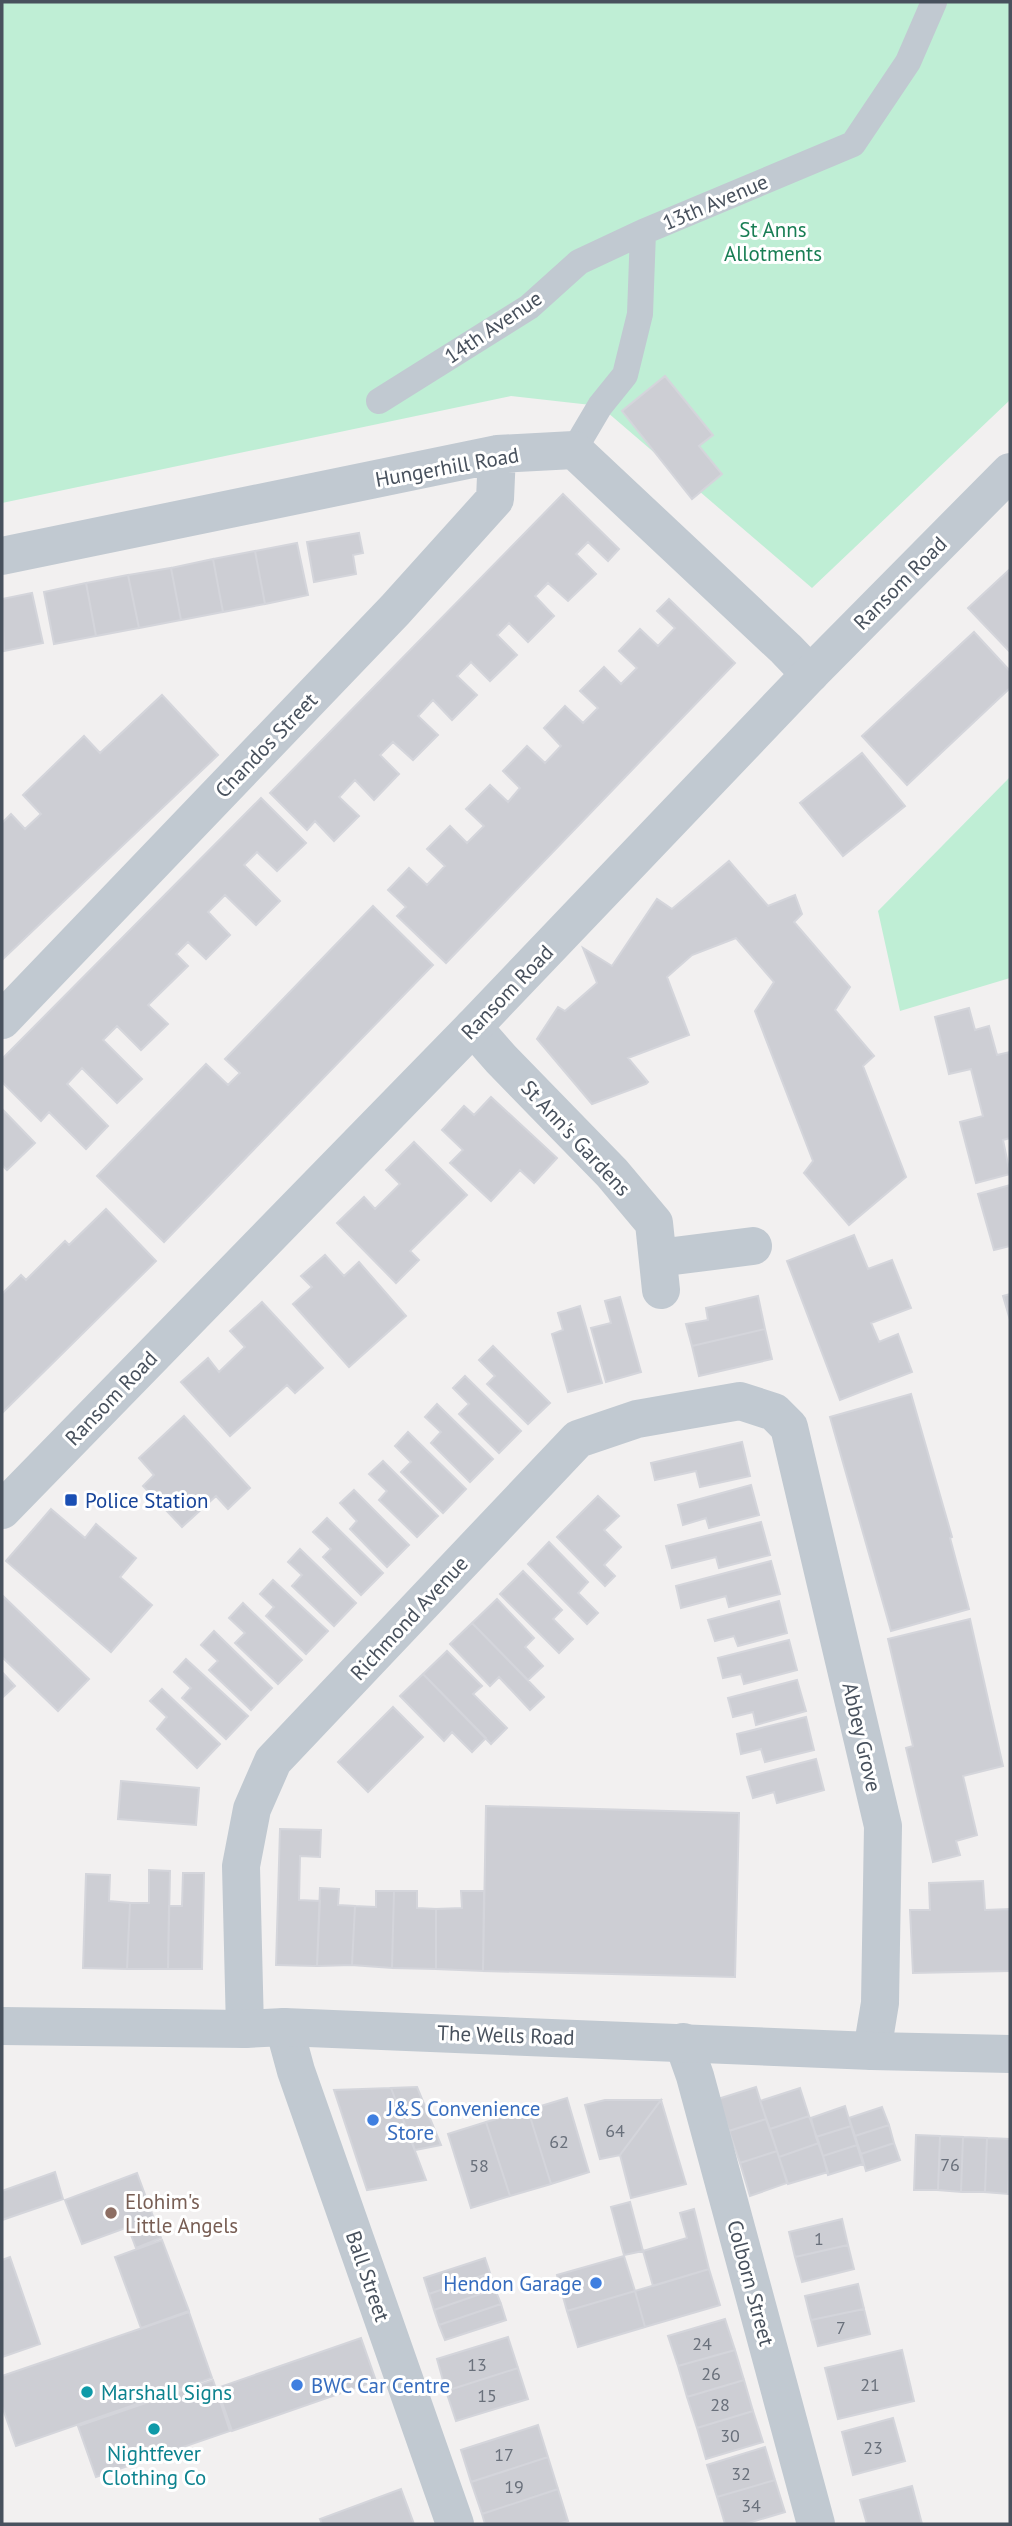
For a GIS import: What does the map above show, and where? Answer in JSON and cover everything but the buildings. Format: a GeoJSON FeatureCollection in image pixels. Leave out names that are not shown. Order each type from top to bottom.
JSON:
{"type":"FeatureCollection","features":[{"type":"Feature","properties":{"kind":"street","name":"Hungerhill Road"},"geometry":{"type":"LineString","coordinates":[[2,556],[496,454],[574,450]]}},
{"type":"Feature","properties":{"kind":"street"},"geometry":{"type":"LineString","coordinates":[[574,450],[810,674]]}},
{"type":"Feature","properties":{"kind":"street","name":"Chandos Street"},"geometry":{"type":"LineString","coordinates":[[2,1020],[396,610],[495,499],[496,454]]}},
{"type":"Feature","properties":{"kind":"street","name":"Ransom Road"},"geometry":{"type":"LineString","coordinates":[[2,1510],[473,1027],[810,674],[1010,472]]}},
{"type":"Feature","properties":{"kind":"street","name":"St Ann's Gardens"},"geometry":{"type":"LineString","coordinates":[[473,1027],[612,1172],[654,1223],[660,1274],[753,1246]]}},
{"type":"Feature","properties":{"kind":"street","name":"Richmond Avenue"},"geometry":{"type":"LineString","coordinates":[[245,2029],[241,1866],[251,1809],[273,1761],[578,1439],[637,1419],[740,1401],[774,1412],[789,1427]]}},
{"type":"Feature","properties":{"kind":"street","name":"Abbey Grove"},"geometry":{"type":"LineString","coordinates":[[789,1427],[883,1826],[880,2003],[872,2051]]}},
{"type":"Feature","properties":{"kind":"street","name":"The Wells Road"},"geometry":{"type":"LineString","coordinates":[[2,2026],[245,2029],[284,2027],[872,2051],[1010,2054]]}},
{"type":"Feature","properties":{"kind":"street","name":"Ball Street"},"geometry":{"type":"LineString","coordinates":[[284,2027],[296,2071],[455,2524]]}},
{"type":"Feature","properties":{"kind":"street","name":"Colborn Street"},"geometry":{"type":"LineString","coordinates":[[683,2042],[695,2076],[816,2524]]}},
{"type":"Feature","properties":{"kind":"lane","name":"13th Avenue"},"geometry":{"type":"LineString","coordinates":[[574,450],[600,406],[625,375],[640,314],[643,232],[853,144],[908,62],[934,2]]}},
{"type":"Feature","properties":{"kind":"lane","name":"14th Avenue"},"geometry":{"type":"LineString","coordinates":[[379,401],[529,307],[579,262],[643,232]]}},
{"type":"Feature","properties":{"kind":"green space","name":"St Anns Allotments"},"geometry":{"type":"Polygon","coordinates":[[[2,2],[1010,2],[1010,400],[812,588],[600,406],[511,396],[2,503],[2,2]]]}},
{"type":"Feature","properties":{"kind":"green space"},"geometry":{"type":"Polygon","coordinates":[[[1009,778],[1010,978],[900,1011],[878,911],[1009,778]]]}},
{"type":"Feature","properties":{"kind":"place","name":"Police Station"},"geometry":{"type":"Point","coordinates":[71,1500]}},
{"type":"Feature","properties":{"kind":"place","name":"J&S Convenience Store"},"geometry":{"type":"Point","coordinates":[373,2120]}},
{"type":"Feature","properties":{"kind":"place","name":"Elohim's Little Angels"},"geometry":{"type":"Point","coordinates":[111,2213]}},
{"type":"Feature","properties":{"kind":"place","name":"Hendon Garage"},"geometry":{"type":"Point","coordinates":[596,2283]}},
{"type":"Feature","properties":{"kind":"place","name":"BWC Car Centre"},"geometry":{"type":"Point","coordinates":[297,2385]}},
{"type":"Feature","properties":{"kind":"place","name":"Marshall Signs"},"geometry":{"type":"Point","coordinates":[87,2392]}},
{"type":"Feature","properties":{"kind":"place","name":"Nightfever Clothing Co"},"geometry":{"type":"Point","coordinates":[154,2429]}}]}
